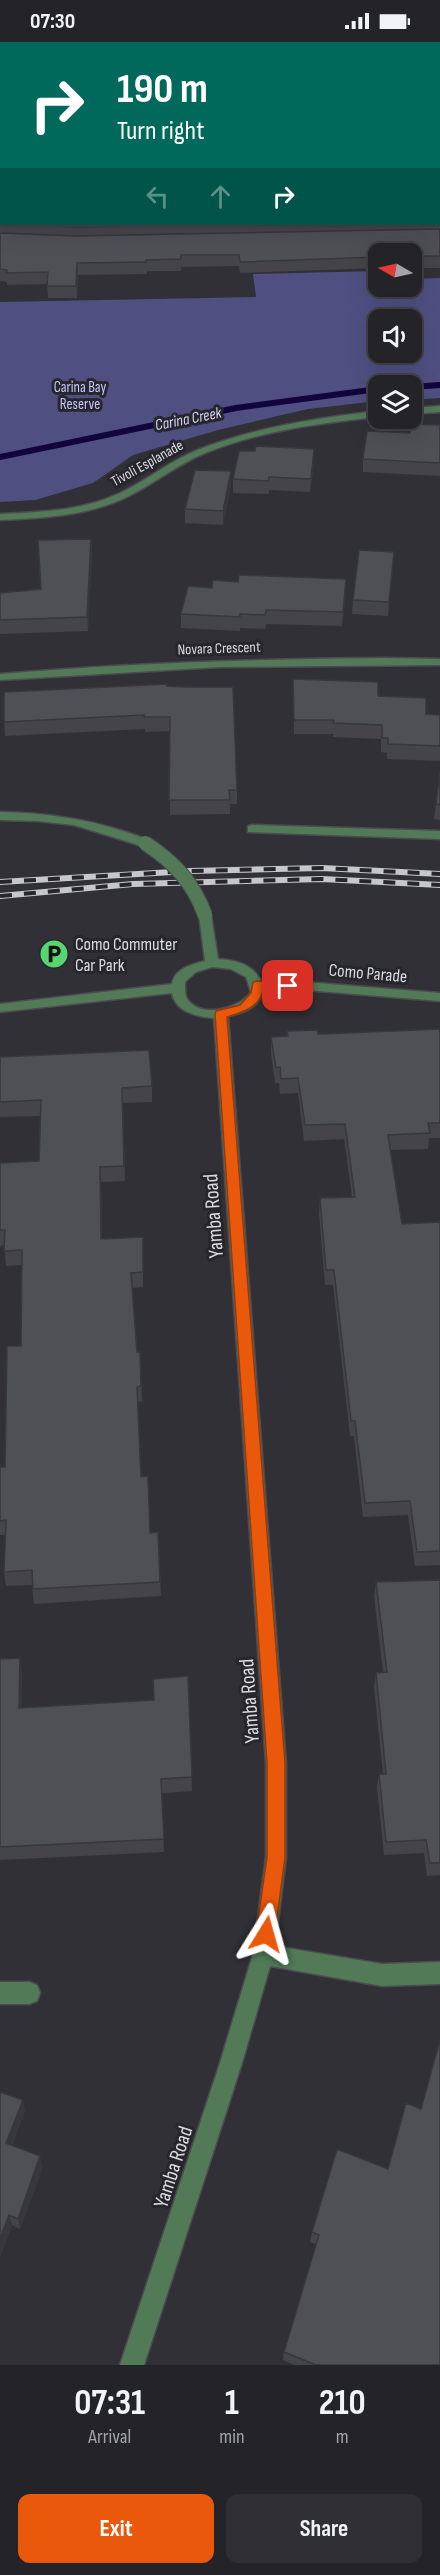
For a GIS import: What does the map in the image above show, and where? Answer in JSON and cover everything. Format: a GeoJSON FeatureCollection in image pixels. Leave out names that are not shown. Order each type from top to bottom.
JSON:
{"type":"FeatureCollection","features":[{"type":"Feature","properties":{"kind":"street"},"geometry":{"type":"LineString","coordinates":[[422,410],[440,409]]}},
{"type":"Feature","properties":{"kind":"street","name":"Tivoli Esplanade"},"geometry":{"type":"LineString","coordinates":[[0,517],[39,515],[100,504],[124,495],[173,464],[202,451],[266,433],[368,416]]}},
{"type":"Feature","properties":{"kind":"street","name":"Novara Crescent"},"geometry":{"type":"LineString","coordinates":[[0,677],[193,664],[317,660],[440,662]]}},
{"type":"Feature","properties":{"kind":"street"},"geometry":{"type":"LineString","coordinates":[[0,816],[55,817],[88,823],[145,843],[167,857],[186,875],[198,892],[205,915],[212,963]]}},
{"type":"Feature","properties":{"kind":"street"},"geometry":{"type":"LineString","coordinates":[[252,829],[440,835]]}},
{"type":"Feature","properties":{"kind":"street"},"geometry":{"type":"LineString","coordinates":[[212,963],[236,966],[253,977],[257,985],[257,993],[244,1008],[221,1014],[195,1010],[179,997],[177,988],[183,974],[200,965],[212,963]]}},
{"type":"Feature","properties":{"kind":"street","name":"Como Parade"},"geometry":{"type":"LineString","coordinates":[[257,985],[305,986],[440,998]]}},
{"type":"Feature","properties":{"kind":"street"},"geometry":{"type":"LineString","coordinates":[[0,1008],[177,988]]}},
{"type":"Feature","properties":{"kind":"street","name":"Yamba Road"},"geometry":{"type":"LineString","coordinates":[[132,2365],[231,2063],[263,1954],[276,1857],[276,1763],[221,1014]]}},
{"type":"Feature","properties":{"kind":"street"},"geometry":{"type":"LineString","coordinates":[[263,1954],[382,1975],[440,1972]]}},
{"type":"Feature","properties":{"kind":"street"},"geometry":{"type":"LineString","coordinates":[[0,1993],[29,1993]]}},
{"type":"Feature","properties":{"kind":"green space","name":"Carina Bay Reserve"},"geometry":{"type":"Polygon","coordinates":[[[368,271],[368,297],[422,297],[422,279],[440,278],[440,398],[422,399],[422,375],[368,375],[368,402],[308,409],[218,430],[133,455],[93,483],[35,500],[0,502],[0,302],[256,297],[253,274],[368,271]]]}},
{"type":"Feature","properties":{"kind":"building"},"geometry":{"type":"Polygon","coordinates":[[[25,225],[206,225],[76,227],[25,225]]]}},
{"type":"Feature","properties":{"kind":"building"},"geometry":{"type":"Polygon","coordinates":[[[440,229],[440,256],[422,256],[422,243],[368,243],[368,257],[240,262],[239,255],[181,255],[181,259],[146,260],[146,262],[77,263],[76,286],[47,286],[48,272],[6,273],[7,270],[0,269],[0,233],[76,236],[440,229]]]}},
{"type":"Feature","properties":{"kind":"building"},"geometry":{"type":"Polygon","coordinates":[[[422,424],[440,425],[440,463],[363,459],[367,431],[410,433],[410,429],[422,429],[422,424]]]}},
{"type":"Feature","properties":{"kind":"building"},"geometry":{"type":"Polygon","coordinates":[[[256,446],[314,449],[311,479],[269,477],[269,481],[233,479],[239,451],[255,451],[256,446]]]}},
{"type":"Feature","properties":{"kind":"building"},"geometry":{"type":"Polygon","coordinates":[[[195,470],[231,471],[223,511],[185,509],[195,470]]]}},
{"type":"Feature","properties":{"kind":"building"},"geometry":{"type":"Polygon","coordinates":[[[91,539],[87,617],[0,620],[0,593],[41,589],[38,540],[91,539]]]}},
{"type":"Feature","properties":{"kind":"building"},"geometry":{"type":"Polygon","coordinates":[[[359,550],[394,552],[389,602],[353,600],[359,550]]]}},
{"type":"Feature","properties":{"kind":"building"},"geometry":{"type":"Polygon","coordinates":[[[239,575],[346,579],[343,612],[266,610],[265,615],[240,614],[240,617],[181,614],[188,586],[212,588],[213,580],[238,582],[239,575]]]}},
{"type":"Feature","properties":{"kind":"building"},"geometry":{"type":"Polygon","coordinates":[[[293,679],[378,682],[378,696],[426,698],[426,714],[440,715],[440,746],[388,744],[388,738],[382,738],[382,725],[333,723],[334,720],[294,720],[293,679]]]}},
{"type":"Feature","properties":{"kind":"building"},"geometry":{"type":"Polygon","coordinates":[[[167,684],[167,686],[186,687],[233,687],[237,790],[229,790],[230,800],[169,800],[170,717],[144,717],[144,715],[4,722],[4,692],[167,684]]]}},
{"type":"Feature","properties":{"kind":"building"},"geometry":{"type":"Polygon","coordinates":[[[440,772],[440,805],[436,804],[440,772]]]}},
{"type":"Feature","properties":{"kind":"building"},"geometry":{"type":"Polygon","coordinates":[[[440,1029],[440,1123],[428,1123],[430,1133],[388,1135],[402,1224],[440,1222],[440,1551],[417,1552],[410,1501],[365,1503],[355,1421],[351,1421],[334,1270],[326,1270],[320,1198],[355,1197],[345,1124],[305,1125],[298,1078],[281,1079],[280,1067],[276,1068],[271,1037],[288,1036],[287,1031],[317,1030],[318,1034],[323,1034],[440,1029]]]}},
{"type":"Feature","properties":{"kind":"building"},"geometry":{"type":"Polygon","coordinates":[[[149,1050],[152,1086],[122,1088],[124,1166],[100,1167],[101,1239],[143,1237],[143,1272],[131,1273],[137,1352],[140,1352],[141,1386],[137,1387],[141,1477],[148,1476],[150,1533],[158,1532],[160,1582],[33,1589],[32,1570],[4,1572],[6,1520],[0,1521],[0,1467],[5,1467],[7,1346],[21,1346],[22,1250],[4,1251],[5,1230],[0,1230],[0,1163],[39,1161],[41,1100],[0,1102],[0,1057],[149,1050]]]}},
{"type":"Feature","properties":{"kind":"building"},"geometry":{"type":"Polygon","coordinates":[[[440,1580],[440,1863],[430,1863],[426,1840],[386,1842],[379,1774],[386,1774],[376,1673],[387,1672],[376,1582],[440,1580]]]}},
{"type":"Feature","properties":{"kind":"building"},"geometry":{"type":"Polygon","coordinates":[[[20,1658],[19,1708],[154,1700],[153,1679],[188,1676],[192,1777],[161,1779],[164,1839],[0,1847],[0,1659],[20,1658]]]}},
{"type":"Feature","properties":{"kind":"building"},"geometry":{"type":"Polygon","coordinates":[[[440,2040],[440,2365],[316,2365],[284,2352],[319,2235],[312,2232],[337,2149],[388,2169],[406,2103],[421,2109],[440,2040]]]}},
{"type":"Feature","properties":{"kind":"building"},"geometry":{"type":"Polygon","coordinates":[[[0,2092],[23,2100],[6,2143],[40,2156],[18,2219],[9,2215],[0,2239],[0,2092]]]}},
{"type":"Feature","properties":{"kind":"waterway","name":"Carina Creek"},"geometry":{"type":"LineString","coordinates":[[422,386],[440,385]]}},
{"type":"Feature","properties":{"kind":"waterway","name":"Carina Creek"},"geometry":{"type":"LineString","coordinates":[[0,457],[236,408],[368,390]]}},
{"type":"Feature","properties":{"kind":"railway"},"geometry":{"type":"LineString","coordinates":[[0,882],[190,871],[322,868],[440,874]]}},
{"type":"Feature","properties":{"kind":"railway"},"geometry":{"type":"LineString","coordinates":[[0,896],[133,884],[322,879],[440,885]]}},
{"type":"Feature","properties":{"kind":"place","name":"Como Commuter Car Park"},"geometry":{"type":"Point","coordinates":[54,954]}},
{"type":"Feature","properties":{"kind":"route"},"geometry":{"type":"LineString","coordinates":[[266,1934],[276,1857],[276,1763],[221,1014],[244,1008],[257,993],[257,985],[288,986]]}}]}
